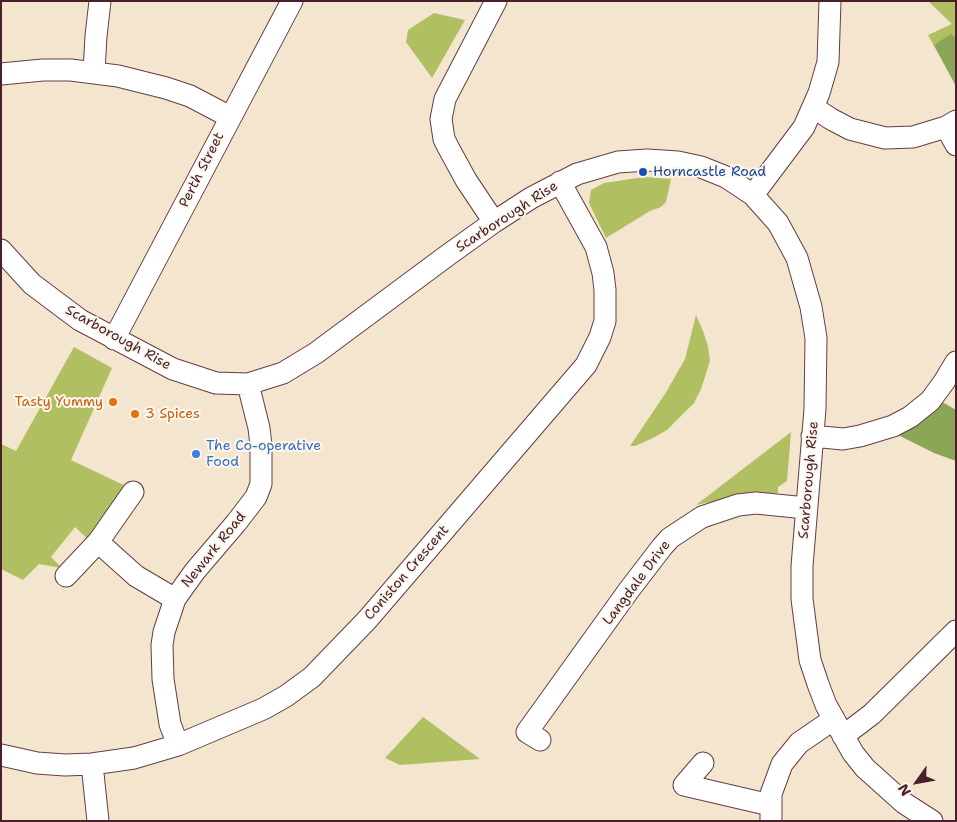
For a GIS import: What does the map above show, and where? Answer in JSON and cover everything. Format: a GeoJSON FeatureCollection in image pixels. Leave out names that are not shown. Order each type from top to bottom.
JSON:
{"type":"FeatureCollection","features":[{"type":"Feature","properties":{"kind":"street"},"geometry":{"type":"LineString","coordinates":[[94,72],[100,1]]}},
{"type":"Feature","properties":{"kind":"street","name":"Perth Street"},"geometry":{"type":"LineString","coordinates":[[114,339],[292,1]]}},
{"type":"Feature","properties":{"kind":"street"},"geometry":{"type":"LineString","coordinates":[[494,222],[466,180],[448,147],[444,139],[441,119],[445,99],[496,1]]}},
{"type":"Feature","properties":{"kind":"street"},"geometry":{"type":"LineString","coordinates":[[753,195],[804,127],[813,108],[828,62],[830,1]]}},
{"type":"Feature","properties":{"kind":"street"},"geometry":{"type":"LineString","coordinates":[[1,74],[43,70],[94,72],[166,88],[190,96],[230,117]]}},
{"type":"Feature","properties":{"kind":"street"},"geometry":{"type":"LineString","coordinates":[[813,108],[831,120],[850,129],[885,138],[913,137],[952,131]]}},
{"type":"Feature","properties":{"kind":"street","name":"Scarborough Rise"},"geometry":{"type":"LineString","coordinates":[[1,250],[19,272],[42,294],[80,320],[114,339],[173,369],[216,383],[248,384],[284,373],[316,353],[494,222],[530,198],[560,182],[594,168],[618,162],[647,160],[678,162],[726,177],[753,195],[778,224],[788,241],[797,258],[807,290],[816,338],[815,409],[802,566],[802,599],[810,660],[818,684],[838,728],[853,754],[881,783],[904,803],[932,821]]}},
{"type":"Feature","properties":{"kind":"street","name":"Coniston Crescent"},"geometry":{"type":"LineString","coordinates":[[1,755],[37,763],[65,765],[92,764],[134,758],[178,745],[276,702],[312,677],[373,613],[586,365],[600,337],[604,321],[606,290],[596,247],[560,182]]}},
{"type":"Feature","properties":{"kind":"street"},"geometry":{"type":"LineString","coordinates":[[812,436],[843,439],[893,426],[910,417],[930,401],[956,362]]}},
{"type":"Feature","properties":{"kind":"street","name":"Newark Road"},"geometry":{"type":"LineString","coordinates":[[178,745],[170,724],[162,660],[164,632],[175,599],[195,571],[236,523],[256,496],[261,484],[260,437],[248,384]]}},
{"type":"Feature","properties":{"kind":"street"},"geometry":{"type":"LineString","coordinates":[[66,576],[98,542],[134,492]]}},
{"type":"Feature","properties":{"kind":"street","name":"Langdale Drive"},"geometry":{"type":"LineString","coordinates":[[540,740],[527,732],[629,590],[670,538],[702,517],[738,505],[756,503],[806,508]]}},
{"type":"Feature","properties":{"kind":"street"},"geometry":{"type":"LineString","coordinates":[[98,542],[136,576],[175,599]]}},
{"type":"Feature","properties":{"kind":"street"},"geometry":{"type":"LineString","coordinates":[[703,763],[684,785],[771,813],[771,794],[778,773],[790,752],[808,735],[838,728],[872,714],[956,631]]}},
{"type":"Feature","properties":{"kind":"street"},"geometry":{"type":"LineString","coordinates":[[92,764],[98,821]]}},
{"type":"Feature","properties":{"kind":"green space"},"geometry":{"type":"Polygon","coordinates":[[[928,1],[956,1],[956,86],[928,35],[952,24],[928,1]]]}},
{"type":"Feature","properties":{"kind":"green space"},"geometry":{"type":"Polygon","coordinates":[[[434,13],[465,20],[432,78],[406,42],[408,30],[434,13]]]}},
{"type":"Feature","properties":{"kind":"green space"},"geometry":{"type":"Polygon","coordinates":[[[951,34],[956,38],[956,86],[934,45],[951,34]]]}},
{"type":"Feature","properties":{"kind":"green space"},"geometry":{"type":"Polygon","coordinates":[[[644,177],[671,179],[666,202],[661,207],[650,211],[606,238],[589,203],[591,190],[604,183],[644,177]]]}},
{"type":"Feature","properties":{"kind":"green space"},"geometry":{"type":"Polygon","coordinates":[[[696,315],[708,346],[710,361],[701,389],[694,403],[667,430],[635,446],[630,446],[665,394],[685,359],[696,315]]]}},
{"type":"Feature","properties":{"kind":"green space"},"geometry":{"type":"Polygon","coordinates":[[[74,347],[112,368],[71,460],[132,489],[90,541],[75,527],[51,557],[62,568],[39,564],[23,580],[1,569],[1,444],[16,451],[74,347]]]}},
{"type":"Feature","properties":{"kind":"green space"},"geometry":{"type":"Polygon","coordinates":[[[939,400],[956,410],[956,461],[934,453],[898,435],[939,400]]]}},
{"type":"Feature","properties":{"kind":"green space"},"geometry":{"type":"Polygon","coordinates":[[[791,432],[787,481],[778,487],[778,493],[739,496],[696,505],[791,432]]]}},
{"type":"Feature","properties":{"kind":"green space"},"geometry":{"type":"Polygon","coordinates":[[[423,717],[480,759],[400,765],[385,758],[423,717]]]}},
{"type":"Feature","properties":{"kind":"place","name":"Horncastle Road"},"geometry":{"type":"Point","coordinates":[643,172]}},
{"type":"Feature","properties":{"kind":"place","name":"Tasty Yummy"},"geometry":{"type":"Point","coordinates":[113,402]}},
{"type":"Feature","properties":{"kind":"place","name":"3 Spices"},"geometry":{"type":"Point","coordinates":[135,414]}},
{"type":"Feature","properties":{"kind":"place","name":"The Co-operative Food"},"geometry":{"type":"Point","coordinates":[196,454]}}]}
